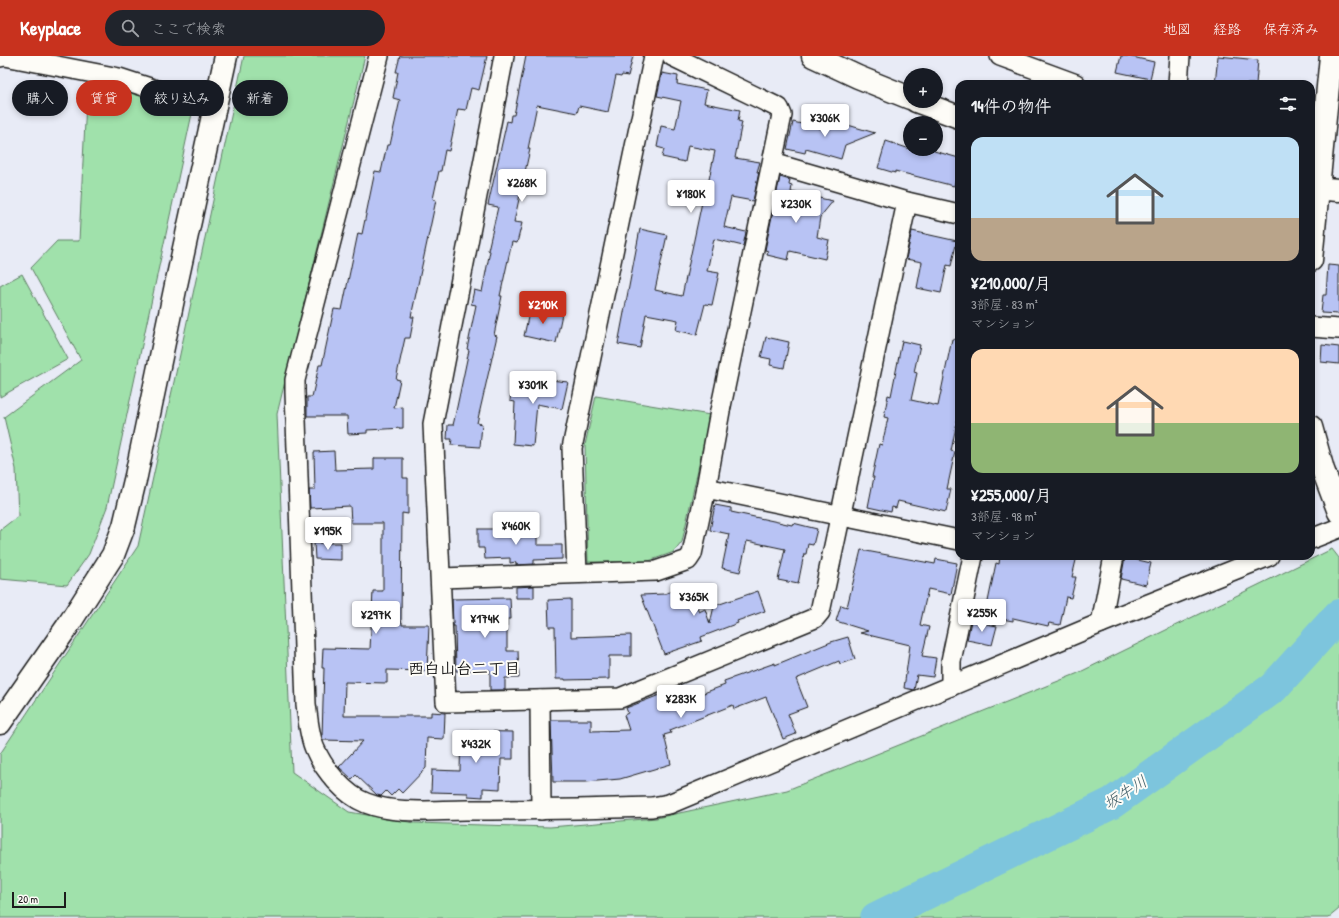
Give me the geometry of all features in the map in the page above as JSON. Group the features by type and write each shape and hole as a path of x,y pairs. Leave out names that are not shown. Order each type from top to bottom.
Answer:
{"street":[{"path":"0,57 5,56 119,78 140,85"},
{"path":"221,80 226,56"},
{"path":"379,56 295,380 306,704 309,727 314,749 327,771 343,788 366,803 395,810 541,810 652,807 669,804 1101,623 1259,560"},
{"path":"504,56 433,424 446,702 620,698 814,618 820,612 907,202"},
{"path":"577,573 572,448 654,56"},
{"path":"441,578 656,571 688,560 692,554 706,488 721,403 782,115 779,108 672,56"},
{"path":"813,56 858,77 903,95"},
{"path":"1178,80 1180,56"},
{"path":"1315,180 1331,56"},
{"path":"1004,57 1065,80"},
{"path":"935,108 955,116"},
{"path":"0,723 80,608 113,555 124,526 213,116"},
{"path":"772,163 907,202 955,213"},
{"path":"1315,188 1339,190"},
{"path":"1315,327 1339,329"},
{"path":"1315,441 1323,470 1339,512"},
{"path":"706,488 955,539"},
{"path":"1315,537 1339,528"},
{"path":"951,686 951,661 972,560"},
{"path":"1101,623 1113,560"},
{"path":"540,700 541,810"}],"green space":[{"path":"244,56 365,56 277,414 292,772 349,812 415,823 550,827 656,818 787,790 1076,674 1309,560 1315,560 1315,557 1332,549 1339,558 1339,909 1328,918 0,918 0,754 138,546 232,112 232,116 288,116 288,80 239,80"},
{"path":"132,93 140,96 140,116 191,116 107,507 89,554 67,585 0,579 0,530 18,516 16,469 4,417 81,360 31,268 57,241 79,241 85,116 132,116"},
{"path":"22,274 68,359 0,397 0,286"},
{"path":"596,396 710,415 682,542 674,552 646,562 588,562 585,445"}],"building":[{"path":"400,56 487,56 479,90 471,88 466,110 458,109 449,151 445,150 441,171 439,171 433,199 436,200 411,317 414,317 410,338 405,338 396,379 400,380 394,408 403,407 403,428 367,430 367,433 348,434 347,416 307,416 307,397 312,397 319,365 322,365 334,309 342,310 358,233 362,234 375,171 381,172 387,145 390,145 400,100 393,98 398,72 396,72"},
{"path":"526,56 633,56 628,76 616,76 608,112 579,106 577,113 537,105 528,149 530,149 514,222 522,223 517,243 512,242 500,296 502,296 494,335 497,336 477,423 482,424 480,447 451,445 452,439 447,439 448,425 453,425 469,350 467,349 476,305 471,304 474,290 482,292 490,251 488,250 498,207 488,205 507,121 510,122 511,115 514,115"},
{"path":"1121,56 1128,56 1154,62 1150,79 1117,72"},
{"path":"1218,56 1258,60 1256,80 1215,80"},
{"path":"662,73 678,76 677,84 707,90 704,103 740,110 738,121 742,122 735,158 760,162 753,201 731,197 724,227 746,232 743,246 714,239 707,271 719,273 712,305 705,304 697,335 676,330 678,320 646,314 640,348 618,344 640,229 667,235 655,290 682,296 705,188 707,189 715,151 688,146 685,162 662,157 664,149 657,147 661,126 675,129 681,101 657,96"},
{"path":"831,120 875,133 845,145 841,159 806,149 805,153 787,149 793,122 828,130"},
{"path":"886,141 903,147 903,156 943,156 943,154 955,157 954,186 895,171 895,173 878,168"},
{"path":"780,177 790,180 789,185 792,186 791,192 833,201 820,217 817,237 829,240 825,259 790,251 788,260 767,255 768,251 765,250"},
{"path":"912,231 955,241 955,249 951,266 947,265 941,293 917,288 922,262 906,259"},
{"path":"1328,265 1339,266 1339,314 1321,313 1323,295 1326,295"},
{"path":"530,308 562,314 556,343 524,336"},
{"path":"766,337 789,342 784,368 770,365 771,359 761,357"},
{"path":"952,339 955,339 955,432 951,451 955,452 947,489 951,489 946,512 898,501 896,508 892,507 891,512 868,507 874,477 872,477 879,444 882,445 888,418 884,417 888,395 891,396 902,341 920,345 914,372 917,373 911,400 938,406"},
{"path":"1322,345 1339,347 1339,364 1321,362"},
{"path":"523,377 568,382 562,409 537,404 533,446 513,444 515,402 510,401 512,381 523,382"},
{"path":"334,451 335,470 374,469 374,458 403,458 403,478 408,478 408,514 402,513 401,622 402,625 429,625 427,671 387,670 387,683 345,682 344,716 431,716 431,712 445,713 444,739 427,738 426,768 402,793 398,789 391,796 386,791 381,796 377,795 356,775 352,779 339,767 363,741 323,740 322,737 324,668 322,668 323,648 370,649 373,591 383,591 383,523 351,523 350,506 310,508 309,490 315,490 314,452"},
{"path":"715,505 731,508 731,512 792,525 793,523 817,529 813,545 808,544 806,554 804,554 798,584 778,580 785,549 747,541 740,572 722,568 729,534 710,530"},
{"path":"478,529 533,529 533,533 537,533 537,545 562,545 562,559 534,560 534,564 516,565 516,562 510,563 510,558 485,559 484,548 478,548"},
{"path":"314,543 341,543 341,560 315,559"},
{"path":"861,550 935,564 936,559 957,563 951,594 928,589 920,625 929,627 922,656 936,658 933,677 917,675 914,690 904,688 910,645 860,633 868,631 836,621 841,605 847,607"},
{"path":"1000,560 1076,560 1072,577 1076,577 1071,598 1066,597 1060,625 1049,623 1048,626 1013,618 1013,621 985,616 996,563 999,564"},
{"path":"1124,560 1138,560 1151,563 1146,585 1121,579"},
{"path":"689,585 699,612 705,609 710,624 714,606 758,591 765,611 737,621 738,623 701,637 702,641 664,654 641,595 664,594"},
{"path":"534,586 534,598 516,598 516,587"},
{"path":"510,598 511,619 507,619 507,651 518,651 519,678 505,678 505,690 490,690 490,670 456,671 455,626 453,626 452,599"},
{"path":"571,599 571,637 631,635 631,656 609,656 609,679 556,679 555,627 549,627 548,600"},
{"path":"971,621 997,626 992,645 967,640"},
{"path":"848,637 855,659 840,664 839,661 796,679 807,707 788,714 796,734 783,739 766,697 734,709 733,705 670,730 671,733 664,735 671,764 620,779 586,782 553,782 551,720 591,720 591,731 629,730 624,715 628,713 626,708 680,687 685,700 725,685 724,681 775,663 775,665 831,642"},
{"path":"461,731 513,732 513,759 501,759 500,789 483,788 483,797 468,796 468,793 431,792 432,770 460,771"}],"waterway":[{"name":"坂牛川","path":"876,918 1112,803 1273,688 1339,615"}],"district":[{"name":"西白山台二丁目","path":"464,668"}]}
